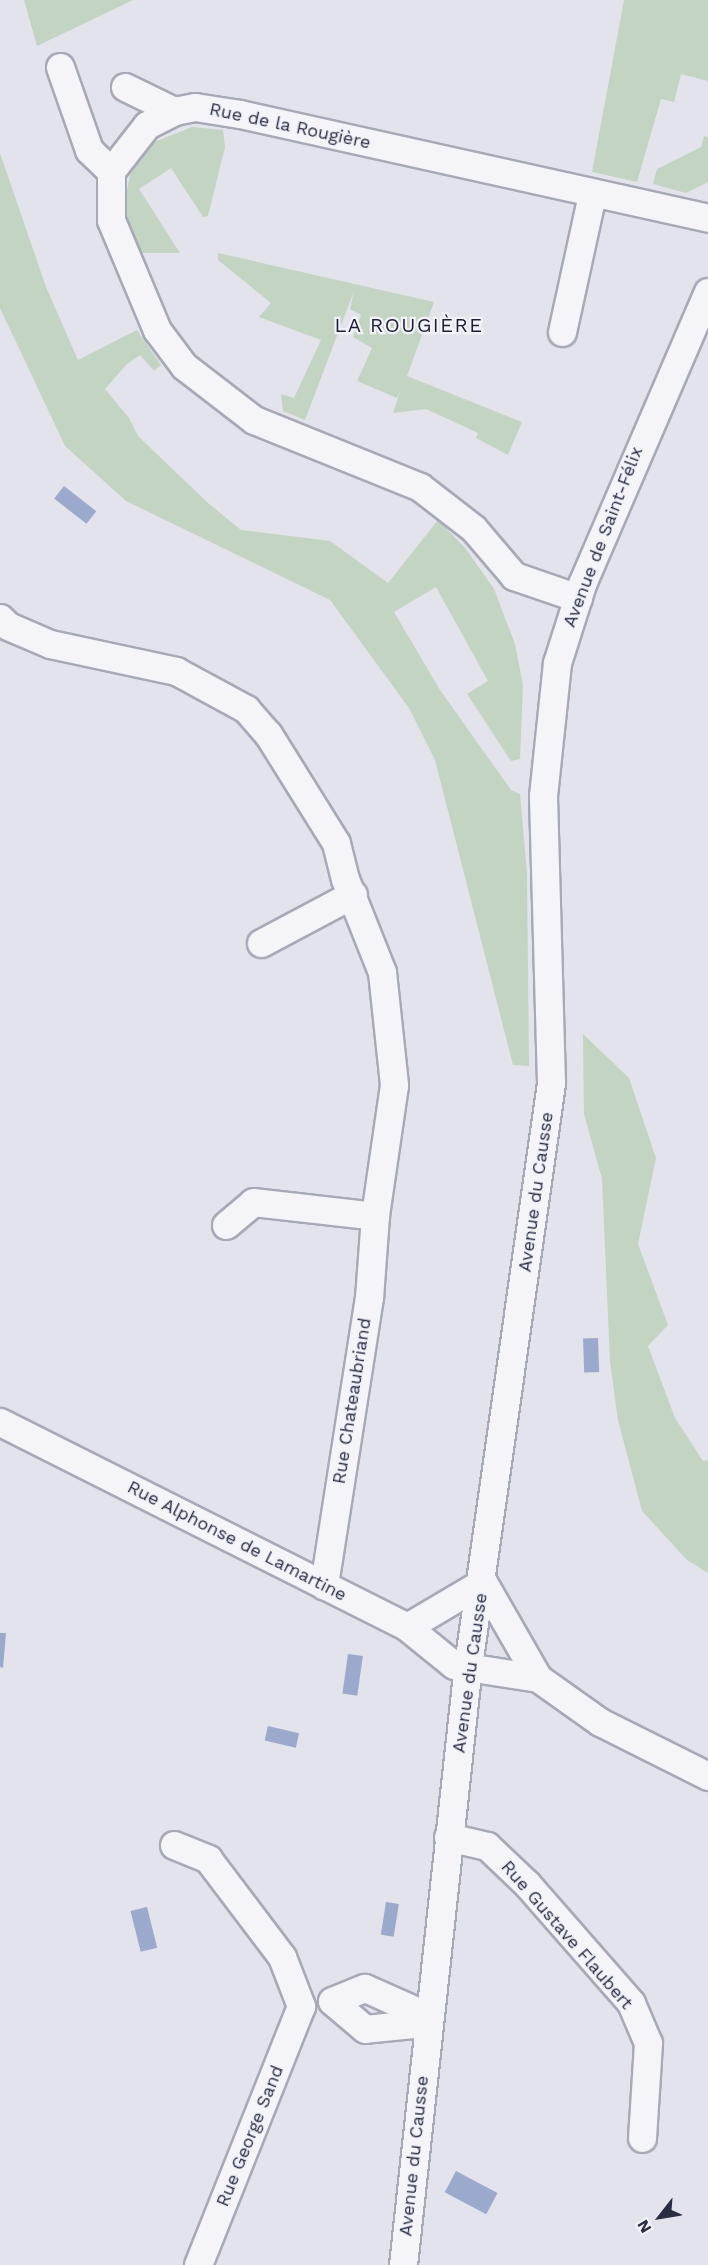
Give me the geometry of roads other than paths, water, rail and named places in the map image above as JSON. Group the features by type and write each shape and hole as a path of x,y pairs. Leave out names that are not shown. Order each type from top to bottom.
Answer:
{"street":[{"path":"60,67 89,150 111,171 111,220 156,330 192,374 254,420 420,487 473,528 514,576 578,598"},
{"path":"125,87 174,111"},
{"name":"Rue de la Rougière","path":"111,171 147,125 174,111 195,107 240,114 708,218"},
{"path":"562,332 592,194"},
{"name":"Avenue de Saint-Félix","path":"551,1083 543,796 557,663 578,598 636,453 708,292"},
{"name":"Rue Chateaubriand","path":"0,618 8,626 50,645 176,671 246,709 268,734 336,843 382,972 394,1085 375,1216 369,1297 324,1586"},
{"path":"261,943 353,894"},
{"name":"Avenue du Causse","path":"403,2265 428,2016 468,1665 483,1582 551,1083"},
{"path":"226,1225 253,1202 375,1216"},
{"name":"Rue Alphonse de Lamartine","path":"0,1422 407,1627 454,1665 468,1665 538,1678"},
{"path":"407,1627 483,1582 538,1678 600,1722 708,1776"},
{"name":"Rue Gustave Flaubert","path":"448,1837 487,1846 527,1884 631,2003 648,2043 642,2138"},
{"path":"174,1845 208,1859 282,1957 301,2006 332,2001 365,1988 428,2016"},
{"path":"332,2001 365,2029 413,2024 428,2016"},
{"name":"Rue George Sand","path":"198,2265 301,2006"}],"water":[{"path":"64,486 96,511 86,524 54,499"},
{"path":"598,1338 599,1372 584,1373 583,1339"},
{"path":"0,1633 6,1633 3,1668 0,1667"},
{"path":"348,1654 363,1656 357,1696 342,1694"},
{"path":"268,1726 299,1733 296,1748 265,1741"},
{"path":"386,1902 399,1904 394,1937 381,1935"},
{"path":"147,1907 157,1948 141,1952 131,1911"},
{"path":"456,2171 497,2193 486,2214 445,2192"}],"district":[{"name":"LA ROUGIÈRE","path":"409,325"}]}
